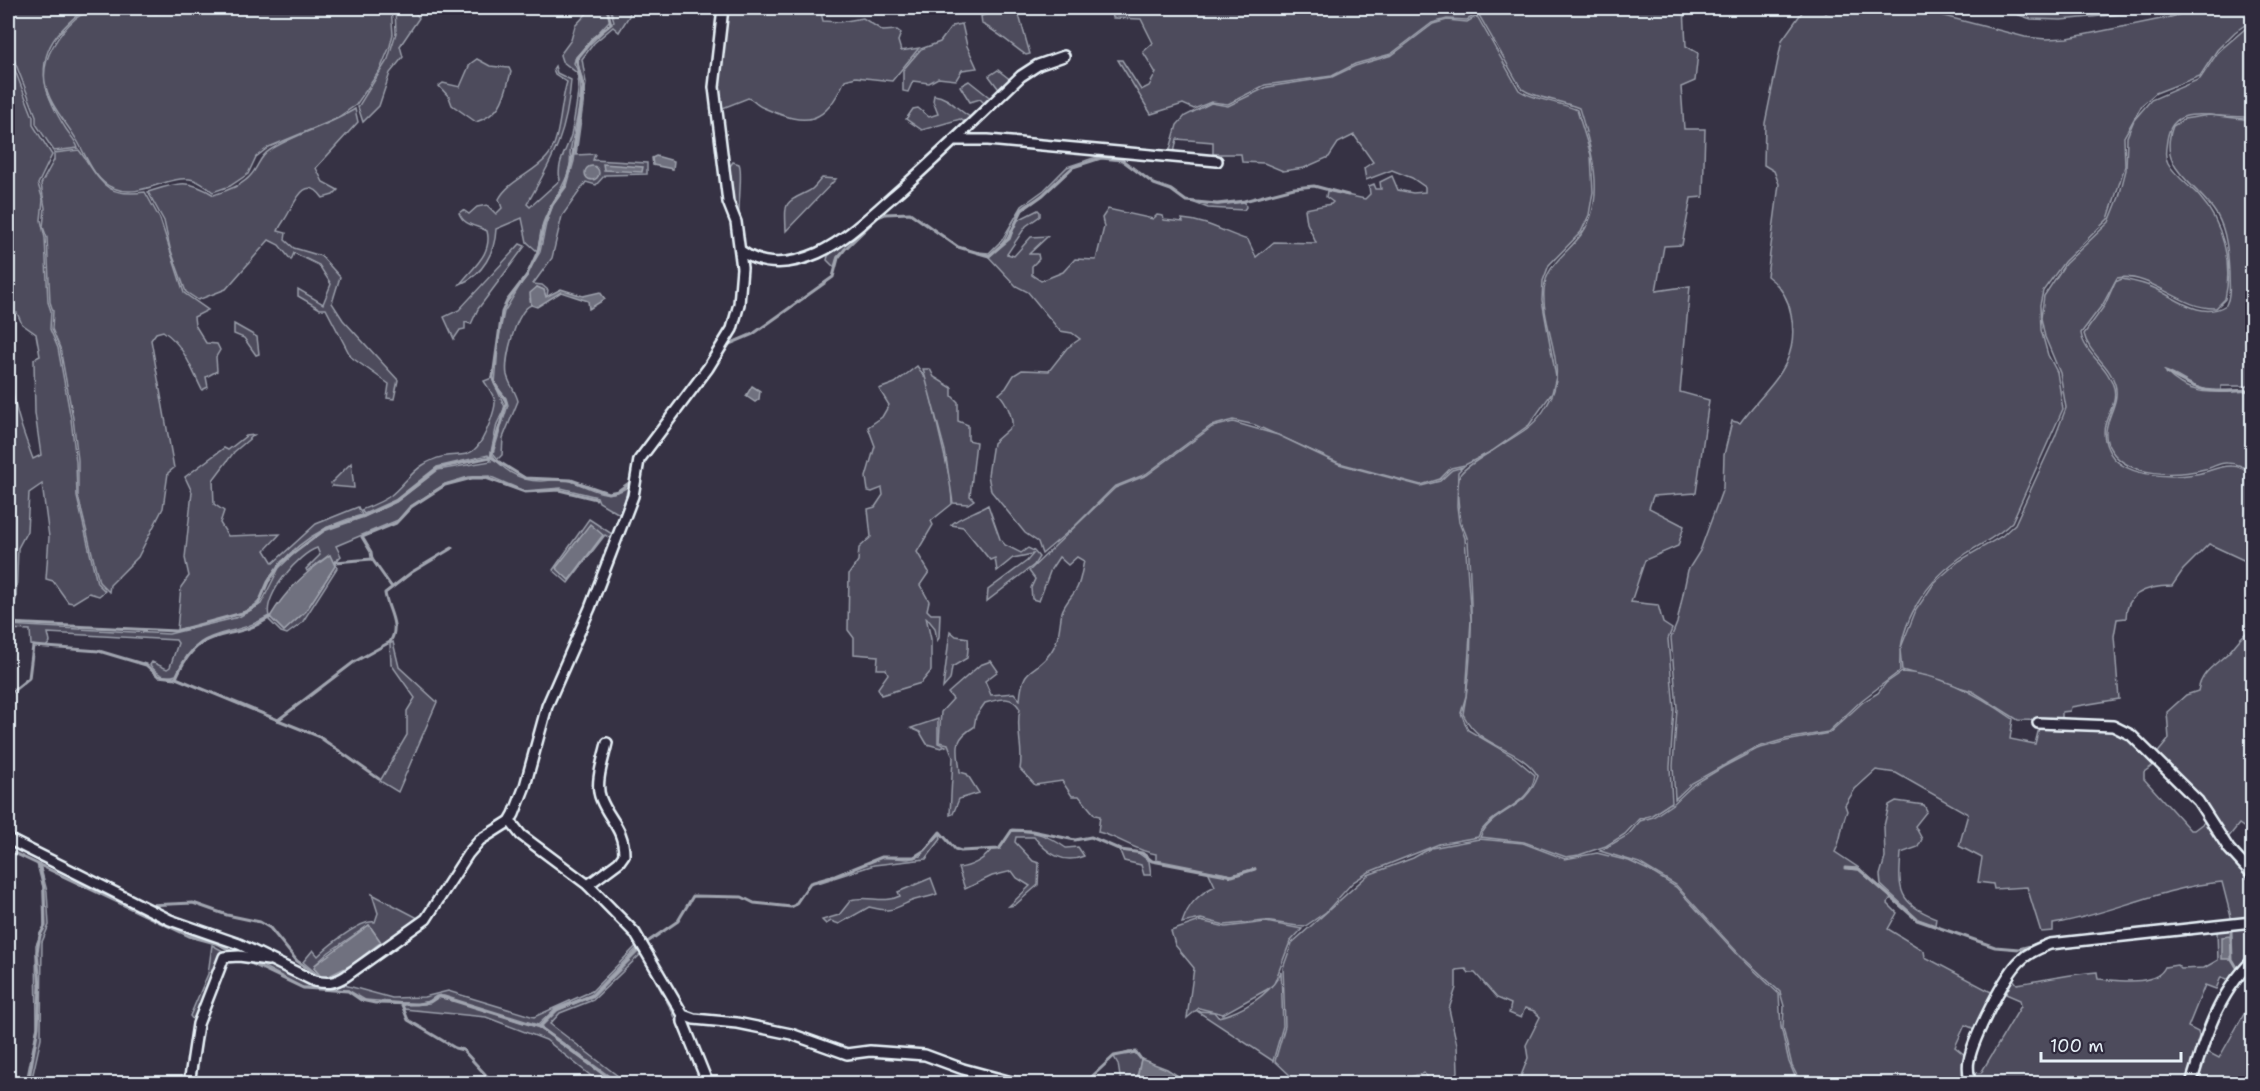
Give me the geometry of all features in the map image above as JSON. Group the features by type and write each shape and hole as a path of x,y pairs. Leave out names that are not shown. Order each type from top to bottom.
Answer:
{"street":[{"path":"8,839 170,920 239,944 314,981 325,983 341,979 426,919 468,854 480,840 510,821 525,786 548,706 590,608 633,496 639,460 708,368 732,329 739,304 741,251 728,202 714,87 723,8"},
{"path":"741,251 757,261 789,262 818,253 845,237 957,140 1021,76 1038,65 1064,56"},
{"path":"957,140 988,140 1217,161"},
{"path":"2038,723 2113,726 2131,735 2198,801 2229,849 2253,874"},
{"path":"588,885 619,862 624,855 620,830 601,799 598,789 607,742"},
{"path":"510,821 521,835 588,885 635,933 683,1014 683,1022 708,1083"},
{"path":"1970,1083 1968,1062 1978,1035 2020,961 2035,951 2050,944 2253,922"},
{"path":"189,1083 198,1024 224,957 239,956 273,961"},
{"path":"2191,1083 2204,1038 2217,1009 2242,970 2253,961"},
{"path":"683,1014 693,1019 779,1031 847,1054 870,1051 925,1055 963,1069 1019,1083"}],"shaded area":[{"path":"8,8 95,8 79,14 58,34 50,46 44,70 45,82 53,105 78,148 54,151 36,124 36,116 8,44"},
{"path":"179,8 391,8 393,34 380,70 356,105 334,120 269,147 256,157 248,174 230,186 213,192 194,180 184,179 134,191 113,188 96,175 50,98 45,82 49,55 58,38 70,24 76,18 88,13 115,11 158,13"},
{"path":"395,8 412,8 419,18 400,46 403,57 390,73 379,106 363,122 358,107 388,59 396,33"},
{"path":"592,8 606,8 610,20 576,57 574,63 578,73 580,95 570,162 565,180 543,223 537,251 527,242 522,218 496,229 493,246 486,262 475,275 460,284 484,254 488,239 487,231 467,223 459,213 463,210 469,214 477,207 487,205 496,214 502,208 499,199 503,192 542,163 552,150 558,132 567,82 555,74 553,69 555,66 557,73 571,80 566,116 551,159 527,204 530,207 560,180 559,168 574,121 578,74 562,61 560,55 571,40 575,26"},
{"path":"610,8 631,8 619,32 613,27 594,43 582,59 586,83 576,155 595,154 593,160 647,163 647,174 605,175 596,185 586,182 562,216 552,258 533,284 542,285 548,290 547,296 545,297 544,290 537,287 530,299 531,305 520,316 512,336 507,358 507,375 518,401 503,438 502,455 498,459 493,453 508,405 506,398 495,384 499,336 504,312 540,252 553,205 567,186 574,161 584,87 577,60 614,21"},
{"path":"725,8 820,8 823,21 840,22 863,18 883,31 897,30 901,33 898,41 901,51 919,48 892,81 856,77 845,80 830,106 822,114 813,118 792,118 779,114 748,98 723,108 719,106 717,90"},
{"path":"992,8 1017,8 1030,54 1026,55 982,24 981,16 991,13"},
{"path":"1111,8 1474,8 1477,14 1467,20 1447,19 1432,23 1391,54 1355,64 1332,76 1265,85 1228,104 1211,102 1194,109 1183,104 1151,114 1118,60 1122,60 1141,90 1149,86 1156,73 1143,52 1153,43 1141,19 1113,18"},
{"path":"1493,8 1684,8 1686,46 1698,53 1695,81 1681,87 1684,129 1705,129 1703,197 1691,198 1682,245 1664,246 1656,291 1690,286 1680,392 1709,400 1696,493 1653,496 1649,508 1684,526 1678,546 1645,560 1631,602 1658,605 1663,623 1672,629 1668,639 1674,709 1670,767 1672,802 1652,815 1639,819 1625,834 1606,846 1566,857 1524,842 1480,837 1493,821 1526,796 1533,788 1538,776 1521,759 1480,735 1463,714 1469,671 1471,607 1468,542 1458,504 1460,475 1470,465 1530,426 1544,411 1554,391 1556,363 1544,305 1544,290 1549,272 1583,232 1590,218 1595,187 1588,138 1579,108 1532,94 1521,88 1479,15"},
{"path":"1805,8 1816,8 1826,13 1835,8 1899,10 1913,8 2025,37 2046,39 2068,38 2171,17 2202,8 2252,8 2252,20 2235,32 2217,50 2200,76 2156,93 2142,105 2124,137 2125,166 2108,219 2064,262 2043,291 2040,305 2041,330 2048,355 2057,372 2063,409 2012,522 1953,564 1927,589 1909,619 1900,653 1900,671 1862,700 1828,732 1786,739 1755,748 1692,783 1675,799 1673,766 1677,708 1671,638 1677,623 1688,570 1700,551 1723,488 1724,455 1732,421 1740,423 1771,386 1787,361 1791,348 1793,332 1788,303 1780,288 1767,276 1779,184 1774,171 1764,165 1765,123 1782,40"},
{"path":"2004,8 2182,8 2061,20 2031,19 2004,10"},
{"path":"1477,16 1519,90 1530,96 1577,110 1591,155 1593,192 1589,215 1581,232 1549,265 1543,281 1542,300 1556,377 1552,393 1529,425 1492,451 1465,465 1451,468 1440,479 1421,485 1339,463 1255,425 1233,420 1211,426 1146,474 1114,487 1075,526 1042,554 1038,542 1025,533 991,491 988,475 993,443 1012,426 1008,409 999,394 1014,375 1022,370 1049,371 1067,348 1080,339 1072,333 1060,331 1028,292 1016,286 989,257 1010,239 1016,221 1038,210 1040,212 1040,216 1026,226 1007,254 1014,256 1031,237 1048,236 1029,254 1038,254 1039,259 1032,266 1032,275 1041,281 1063,272 1075,259 1096,260 1104,227 1102,218 1108,209 1153,219 1157,215 1163,216 1164,220 1183,222 1182,219 1191,220 1208,225 1248,240 1256,257 1274,242 1316,243 1307,223 1305,209 1331,204 1333,202 1326,197 1327,191 1365,199 1370,194 1369,186 1374,184 1376,189 1381,189 1380,182 1392,176 1398,190 1413,193 1425,192 1425,187 1412,178 1392,170 1366,180 1364,168 1373,162 1354,135 1338,143 1329,157 1304,168 1283,171 1264,163 1242,162 1241,154 1213,154 1213,142 1177,139 1174,153 1169,153 1177,125 1185,116 1211,103 1228,106 1267,87 1332,77 1355,66 1392,55 1433,24 1447,20 1467,22"},
{"path":"2252,23 2252,118 2186,116 2174,123 2169,130 2166,149 2168,163 2207,206 2220,231 2227,258 2225,299 2216,308 2203,307 2178,298 2142,280 2117,278 2103,304 2081,333 2087,347 2107,373 2114,388 2115,396 2104,430 2108,449 2114,459 2123,466 2147,474 2186,475 2232,466 2243,469 2252,476 2252,564 2209,544 2183,570 2172,586 2148,589 2135,596 2127,609 2126,618 2117,619 2114,636 2119,699 2071,707 2070,711 2062,712 2062,721 2018,720 1972,691 1902,670 1900,650 1916,610 1935,582 1959,561 2002,536 2015,524 2055,437 2066,408 2060,373 2045,337 2041,318 2044,296 2065,264 2109,222 2126,170 2127,137 2134,120 2151,100 2200,79 2218,52"},
{"path":"962,24 967,46 977,68 962,70 956,80 938,78 929,83 913,81 908,92 903,91 903,70 921,49 940,42 952,26"},
{"path":"8,52 33,117 33,125 52,155 38,184 43,200 41,220 45,238 48,302 51,311 50,329 58,348 71,419 77,497 97,583 105,591 99,596 89,593 73,603 68,602 53,581 46,579 49,537 42,484 29,493 27,531 18,548 16,599 8,616 8,336 13,349 14,400 33,459 41,455 35,413 34,359 40,356 36,334 22,324 17,313 8,316"},
{"path":"477,59 490,66 509,68 511,72 504,96 497,109 476,122 452,105 449,97 439,86 443,83 460,87 470,64"},
{"path":"998,70 1012,81 1001,92 989,76"},
{"path":"969,81 993,100 987,106 980,99 970,102 960,86"},
{"path":"934,95 950,102 974,119 968,124 960,119 922,130 906,119 913,109 918,108 929,117 938,114 933,101"},
{"path":"355,109 358,122 316,168 323,182 338,190 333,195 323,198 311,188 302,192 278,231 286,233 285,240 294,248 321,256 340,277 332,303 343,320 398,380 394,399 387,398 389,384 351,357 326,309 320,309 298,296 298,289 323,304 331,284 319,265 294,253 291,260 279,245 269,240 226,289 198,300 186,292 170,248 164,221 148,192 167,186 189,184 214,195 239,185 254,172 270,150"},
{"path":"2209,115 2252,120 2252,386 2221,386 2221,391 2205,390 2165,371 2175,380 2195,390 2206,392 2252,391 2252,473 2244,467 2224,463 2181,473 2154,473 2129,466 2111,450 2106,433 2115,401 2115,384 2109,371 2086,341 2084,334 2105,305 2115,282 2122,279 2150,286 2198,309 2217,309 2226,305 2229,294 2229,273 2223,229 2217,215 2181,175 2170,154 2169,141 2173,126 2184,119"},
{"path":"79,150 98,178 111,189 131,193 145,192 160,219 184,293 208,310 194,317 195,325 206,343 217,344 220,350 216,357 217,371 206,377 208,387 202,390 186,358 170,337 163,331 156,333 151,340 174,468 168,473 163,508 138,557 110,585 109,592 99,582 78,496 78,460 73,418 60,348 52,329 53,311 50,302 47,238 43,227 45,208 41,184 54,160 54,153"},
{"path":"1112,152 1122,153 1121,159 1098,157 1091,159"},
{"path":"1086,161 1060,177 1016,216 1022,206 1044,190 1067,167"},
{"path":"733,162 739,164 741,173 739,217 737,219 731,200 727,170"},
{"path":"822,178 836,179 786,231 787,205 790,201 813,189"},
{"path":"1192,202 1218,205 1245,202 1246,207 1244,210 1208,208"},
{"path":"1015,217 1005,239 996,250 989,255 978,252 989,253 1002,240"},
{"path":"863,227 864,229 837,257 834,267 827,260 828,256"},
{"path":"520,244 525,246 478,309 471,324 465,322 465,329 460,330 454,339 444,317 459,310"},
{"path":"234,324 257,337 259,354 256,355 244,338 234,334"},
{"path":"917,366 927,380 951,484 952,504 931,521 933,525 917,552 929,572 920,585 929,601 927,610 931,614 940,614 939,638 937,641 935,628 926,617 931,639 931,671 921,683 881,695 878,688 888,674 886,669 877,669 878,656 854,654 854,638 848,630 849,574 858,561 859,548 871,537 868,509 875,507 883,495 882,488 872,492 868,491 866,477 875,446 868,427 882,417 889,405 879,389 895,383"},
{"path":"923,369 930,369 934,377 952,388 952,396 958,402 958,421 968,425 968,440 976,442 970,496 974,500 968,504 953,503 945,451"},
{"path":"492,378 505,407 497,424 491,452 500,464 511,473 525,479 567,480 604,493 628,487 621,515 599,502 597,497 561,488 524,491 489,476 468,477 445,484 409,507 398,520 336,546 341,556 335,562 337,568 302,623 287,634 281,632 269,620 270,617 284,631 306,611 335,566 329,555 307,571 306,569 320,555 317,548 301,558 284,577 271,598 269,616 254,624 205,640 195,647 185,658 176,675 172,676 161,675 150,665 152,662 167,669 170,667 178,643 176,640 48,633 50,642 46,647 31,645 30,630 8,629 8,625 169,634 239,617 261,604 279,568 302,546 324,531 364,517 396,502 438,470 491,461 488,455 437,467 395,500 364,514 361,510 390,496 423,465 446,456 470,453 476,448 483,438 495,405 494,397 484,381"},
{"path":"1233,422 1278,435 1339,464 1421,486 1440,481 1452,470 1463,467 1458,472 1457,506 1459,522 1465,538 1471,620 1466,696 1461,713 1468,730 1514,757 1535,775 1526,795 1483,828 1478,837 1439,844 1369,872 1353,882 1326,912 1304,927 1265,921 1225,925 1201,919 1182,923 1194,901 1215,886 1208,871 1233,876 1256,868 1232,875 1156,860 1156,854 1098,832 1100,816 1095,815 1079,796 1072,796 1062,781 1035,785 1020,769 1018,724 1020,709 1013,701 1005,699 985,703 976,716 974,727 959,741 960,772 967,774 979,793 959,799 953,814 950,815 953,757 948,744 939,742 941,712 953,699 948,693 980,665 991,661 998,671 985,681 991,695 1014,693 1020,700 1021,688 1027,675 1045,659 1054,647 1062,612 1078,585 1084,561 1077,557 1068,565 1059,557 1051,569 1039,601 1032,599 1031,588 1035,579 1029,571 1115,488 1147,475 1212,427"},
{"path":"254,435 234,452 213,480 214,504 224,511 220,523 228,536 280,534 265,550 273,563 316,524 358,507 362,515 322,530 299,545 279,565 261,598 249,609 240,614 177,630 181,587 189,576 185,558 192,492 185,477 224,448 228,450 246,436"},
{"path":"351,463 354,488 332,486 331,483"},
{"path":"988,505 1000,539 1005,545 1021,553 1028,548 1039,557 1034,565 987,601 988,590 1033,554 1013,558 997,571 995,558 990,560 963,527 951,525"},
{"path":"589,519 612,534 610,538 605,535 568,583 553,570","holes":["590,525 603,536 569,580 557,568"]},
{"path":"2252,629 2252,833 2239,824 2227,839 2155,756 2169,739 2167,712 2186,695 2198,691 2206,673 2229,652 2242,636"},
{"path":"950,631 956,636 968,638 968,653 967,658 952,667 950,680 943,688"},
{"path":"393,642 399,667 437,702 398,792 380,781 407,735 407,711 415,698 391,664 390,644"},
{"path":"1902,672 1932,677 1988,702 2013,719 2010,739 2035,744 2039,728 2113,730 2128,737 2155,764 2144,772 2144,779 2190,830 2194,830 2206,821 2238,865 2252,879 2252,918 2232,921 2222,882 2179,889 2053,924 2053,931 2041,932 2027,887 1994,889 1993,884 1978,882 1982,858 1959,846 1968,814 1896,773 1876,770 1855,789 1845,805 1847,811 1835,852 1859,868 1844,868 1859,870 1891,898 1887,903 1897,913 1888,929 1924,951 1925,957 1995,994 1975,1029 1965,1025 1955,1047 1966,1056 1967,1083 1801,1083 1792,1066 1783,1028 1784,1006 1780,992 1739,954 1676,885 1639,863 1600,851 1628,835 1640,821 1653,817 1674,803 1693,785 1757,749 1829,733 1863,702 1878,693 1886,683"},
{"path":"938,719 938,743 946,746 941,748 927,744 920,732 911,728"},
{"path":"1896,801 1924,805 1927,811 1915,826 1922,839 1918,847 1901,853 1900,877 1903,894 1907,901 1936,918 1935,925 1918,919 1881,885 1880,875 1885,858 1884,826 1889,805"},
{"path":"1012,831 1041,835 1066,848 1078,847 1084,856 1062,858 1044,848 1034,837 1016,837 1015,842 1033,861 1039,863 1038,885 1015,905 1009,906 1030,886 1017,878 1012,871 992,876 965,889 958,868 976,862 991,850 1000,849"},
{"path":"940,834 941,839 926,859 874,865 818,883 882,857 908,859 920,856"},
{"path":"1479,839 1523,843 1565,859 1597,853 1629,861 1676,887 1738,955 1779,994 1781,1027 1789,1062 1798,1083 1521,1083 1521,1076 1528,1058 1526,1045 1540,1017 1534,1011 1525,1008 1521,1018 1509,1013 1511,1004 1497,998 1475,973 1469,973 1466,969 1456,970 1456,988 1449,1009 1457,1045 1458,1072 1451,1079 1432,1083 1424,1073 1403,1079 1404,1083 1292,1083 1295,1080 1275,1061 1285,1026 1283,968 1292,943 1368,875 1413,858 1431,848"},
{"path":"8,842 242,950 254,957 245,956 222,942 194,936 8,846"},
{"path":"1120,851 1137,852 1149,861 1151,875 1144,875 1141,865 1124,861"},
{"path":"37,864 40,865 47,891 49,925 42,942 41,1038 31,1083 26,1083 37,1027 36,945 44,927 43,887"},
{"path":"931,878 937,894 890,910 869,907 839,924 831,921 826,924 822,920 839,915 851,900 894,898 900,896 898,892"},
{"path":"372,894 418,918 411,926 334,979 313,978 317,974 303,962 313,950 318,956 353,929 369,922 375,922 378,913","holes":["369,925 381,942 339,973 323,978 314,968 329,952"]},
{"path":"1200,921 1226,927 1266,922 1302,929 1290,942 1274,984 1223,1014 1199,1008 1187,1018 1194,968 1175,945 1171,931"},
{"path":"2252,924 2252,958 2230,980 2221,977 2216,989 2205,985 2188,1027 2198,1032 2199,1036 2187,1083 1972,1083 1971,1072 1981,1073 2021,1006 2020,1000 2006,994 2013,979 2017,984 2097,972 2098,979 2135,981 2153,977 2165,967 2177,965 2181,969 2204,968 2218,960 2217,931"},
{"path":"639,943 640,945 591,995 555,1009 538,1025 444,996 436,996 429,1001 417,1004 365,1000 348,990 302,987 249,959 392,998 424,997 448,991 534,1017 592,991"},
{"path":"212,945 225,952 216,965 196,1024 190,1016 208,974"},
{"path":"642,948 677,1013 705,1083 702,1083 673,1013 641,954 593,1000 560,1013 550,1024 627,1083 619,1083 541,1027 558,1010 594,996"},
{"path":"1281,972 1283,1026 1273,1061 1197,1011 1214,1012 1218,1017 1237,1011 1263,995"},
{"path":"436,997 538,1027 616,1083 600,1083 546,1040 486,1017 404,1009 403,1005 425,1004"},
{"path":"2252,1000 2252,1083 2193,1084 2202,1049 2219,1058"},
{"path":"1129,1052 1135,1053 1141,1060 1136,1083 1121,1083 1118,1064 1114,1057"}],"water":[{"path":"656,156 674,161 673,169 653,165 652,158"},
{"path":"603,164 643,167 642,172 604,170"},
{"path":"589,166 595,166 599,173 595,180 589,180 585,176 585,170"},
{"path":"537,287 544,290 546,297 561,289 583,296 600,292 605,299 589,309 588,301 561,292 537,307 531,305 530,293"},
{"path":"752,386 760,391 759,399 755,402 746,396"},
{"path":"590,524 603,535 569,580 556,568"},
{"path":"330,555 335,566 306,611 284,631 270,617 296,583"},
{"path":"369,925 381,942 351,965 323,979 314,968 315,965"},
{"path":"2230,936 2232,959 2222,959 2222,937"},
{"path":"1141,1059 1167,1069 1189,1083 1136,1083"}],"waterway":[{"path":"8,623 176,631 246,612 258,605 268,582 282,562 327,528 364,516 396,501 438,468 491,457 506,402 493,377 502,312 507,301 527,275 538,251 544,224 552,205 565,186 572,161 583,87 576,59 592,39 611,24 607,8"},
{"path":"727,345 753,334 833,277 838,258 878,217 885,214 910,213 958,247 989,256 1008,239 1022,210 1043,195 1073,167 1101,158 1122,160 1154,184 1171,190 1186,201 1217,204 1244,201 1294,188 1314,186 1348,195"},
{"path":"2167,373 2191,386 2208,391 2252,390"},
{"path":"641,467 648,455"},
{"path":"491,457 525,478 571,480 608,493 618,491 629,483"},
{"path":"335,562 372,559 371,552 362,537 396,523 411,507 445,485 472,478 486,478 525,492 559,490 596,499"},
{"path":"8,695 29,678 33,646 99,651 146,665 158,676 176,678 278,720 354,662 390,642 394,623 385,593 412,572 452,548"},
{"path":"372,559 391,586"},
{"path":"176,678 186,660 196,648 206,641 256,625 270,617"},
{"path":"278,720 318,736 379,779"},
{"path":"646,943 678,921 693,896 742,897 754,903 791,907 795,905 810,883 835,876 882,857 914,857 925,850 940,832 955,849 961,851 999,849 1012,830 1032,831 1075,840 1091,837 1121,850 1142,853 1152,861 1232,876 1255,869"},
{"path":"8,833 99,880"},
{"path":"8,850 189,936 219,944 236,954"},
{"path":"28,1084 38,1027 40,986 37,952 40,935 45,926 44,888 39,864"},
{"path":"1845,868 1859,869 1917,920 1995,947 2019,949 2038,944"},
{"path":"148,905 193,903 227,915 260,922 270,928 297,961 316,974"},
{"path":"2231,931 2232,959 2238,969"},
{"path":"539,1027 556,1010 593,995 641,947"},
{"path":"244,960 303,988 348,991 361,1000 375,1003 417,1004 430,1002 439,996 539,1027 617,1084"},
{"path":"402,1005 408,1020 455,1048 463,1050 494,1084"},
{"path":"195,1076 204,1020"},
{"path":"1084,1084 1114,1056 1136,1052 1141,1059"}]}
